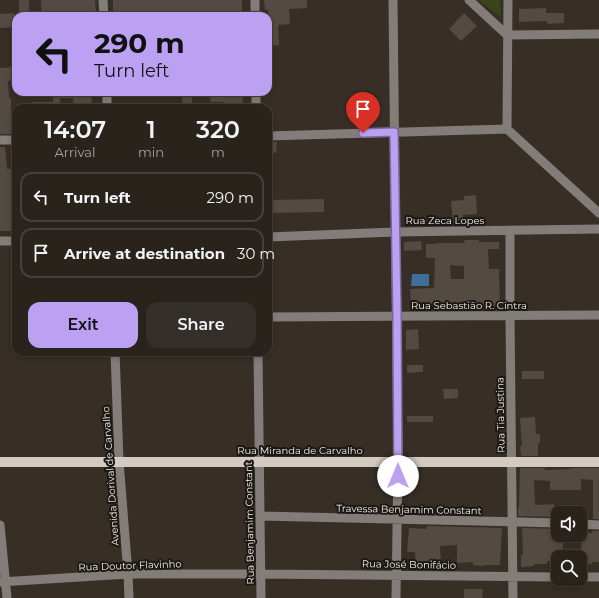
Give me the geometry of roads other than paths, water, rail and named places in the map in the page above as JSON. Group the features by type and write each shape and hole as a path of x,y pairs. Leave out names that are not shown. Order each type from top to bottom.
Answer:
{"main road":[{"name":"Rua Miranda de Carvalho","path":"0,462 599,462"}],"street":[{"path":"103,0 104,12"},
{"path":"255,0 255,12"},
{"path":"393,0 398,462 396,598"},
{"path":"469,0 508,35 599,34"},
{"path":"507,129 508,0"},
{"path":"272,136 507,129 599,213"},
{"path":"0,140 12,140"},
{"name":"Rua Zeca Lopes","path":"272,237 395,232 599,229"},
{"name":"Rua Tia Justina","path":"510,231 513,598"},
{"path":"0,241 12,241"},
{"name":"Rua Sebastião R. Cintra","path":"272,317 599,315"},
{"name":"Avenida Dorival de Carvalho","path":"115,356 119,461 129,598"},
{"name":"Rua Benjamim Constant","path":"258,356 261,598"},
{"name":"Travessa Benjamim Constant","path":"260,516 551,523"},
{"path":"587,524 599,525"},
{"path":"0,525 3,582 7,598"},
{"name":"Rua Doutor Flavinho","path":"3,582 128,574 260,574"},
{"name":"Rua José Bonifácio","path":"260,574 551,577"},
{"path":"587,577 599,577"}],"water":[{"path":"412,274 429,274 429,286 411,286"}]}
